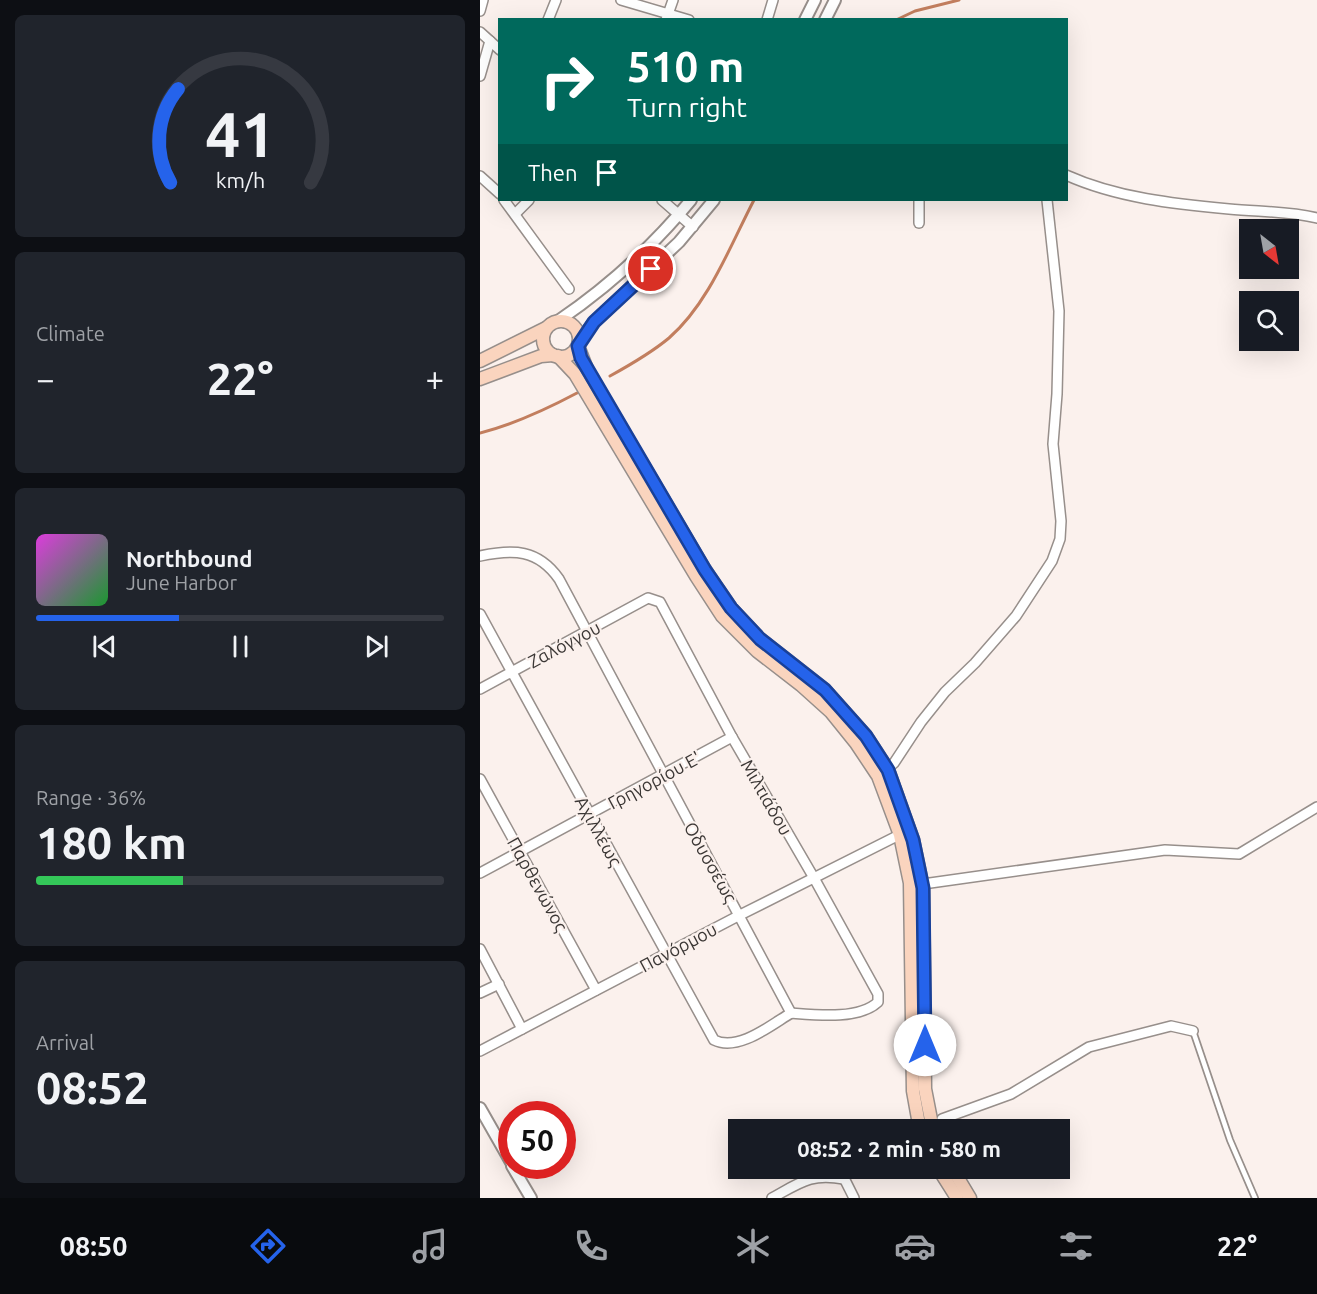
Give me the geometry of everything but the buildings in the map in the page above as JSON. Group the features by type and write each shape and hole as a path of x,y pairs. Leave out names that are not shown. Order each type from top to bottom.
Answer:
{"main road":[{"path":"480,361 558,321 565,321 576,329 578,344 588,372 705,570 731,608 760,639 825,690 866,736 883,773 922,884 925,913 925,1089 935,1119"},
{"path":"546,328 543,340 548,351 575,374 722,616 757,651 794,679 831,712 883,773"},
{"path":"480,379 541,356 570,354 578,344"},
{"path":"905,832 911,891 914,1091 918,1119"},
{"path":"945,1179 957,1198"},
{"path":"959,1179 970,1198"}],"street":[{"path":"480,10 483,0"},
{"path":"549,18 556,0"},
{"path":"621,0 668,17 673,0"},
{"path":"768,18 773,0"},
{"path":"806,18 815,0"},
{"path":"826,18 836,0"},
{"path":"480,32 498,48"},
{"path":"480,76 490,41"},
{"path":"480,176 498,192"},
{"path":"1068,176 1120,194 1204,206 1291,213 1317,218"},
{"path":"505,201 569,289"},
{"path":"515,214 528,201"},
{"path":"663,201 693,227"},
{"path":"558,321 627,267 690,201"},
{"path":"578,344 594,322 662,259 693,227 713,201"},
{"path":"919,201 919,223"},
{"path":"883,773 945,692 975,663 1016,616 1052,561 1060,539 1060,505 1053,444 1059,311 1047,201"},
{"name":"Οδυσσέως","path":"480,556 495,553 530,555 546,564 559,579 791,1013"},
{"name":"Ζαλόγγου","path":"480,689 648,598"},
{"name":"Μιλτιάδου","path":"648,598 660,602 732,737 878,994 878,1002 872,1008 856,1014 791,1013"},
{"name":"Αχιλλέως","path":"480,614 710,1035 721,1043 742,1040 791,1013"},
{"name":"Γρηγορίου Ε'","path":"480,873 664,776 732,737"},
{"name":"Παρθενώνος","path":"480,779 596,990"},
{"path":"922,884 1165,850 1239,854 1317,807"},
{"name":"Πανόρμου","path":"480,1051 905,832"},
{"path":"480,949 522,1029"},
{"path":"480,993 499,984"},
{"path":"949,1119 1011,1094 1089,1047 1171,1026 1192,1031"},
{"path":"480,1108 498,1140"},
{"path":"520,1179 531,1198"},
{"path":"772,1198 790,1194 811,1179"},
{"path":"844,1179 854,1198"}],"lane":[{"path":"1192,1031 1230,1140 1255,1198"}],"waterway":[{"path":"900,18 915,11 959,0"},
{"path":"610,376 655,349 683,324 718,273 754,201"},
{"path":"480,433 530,416 577,393"}],"route":[{"path":"651,269 588,328 578,346 581,358 718,591 741,621 760,639 825,690 866,736 888,770 913,840 923,888 925,1045"}]}
